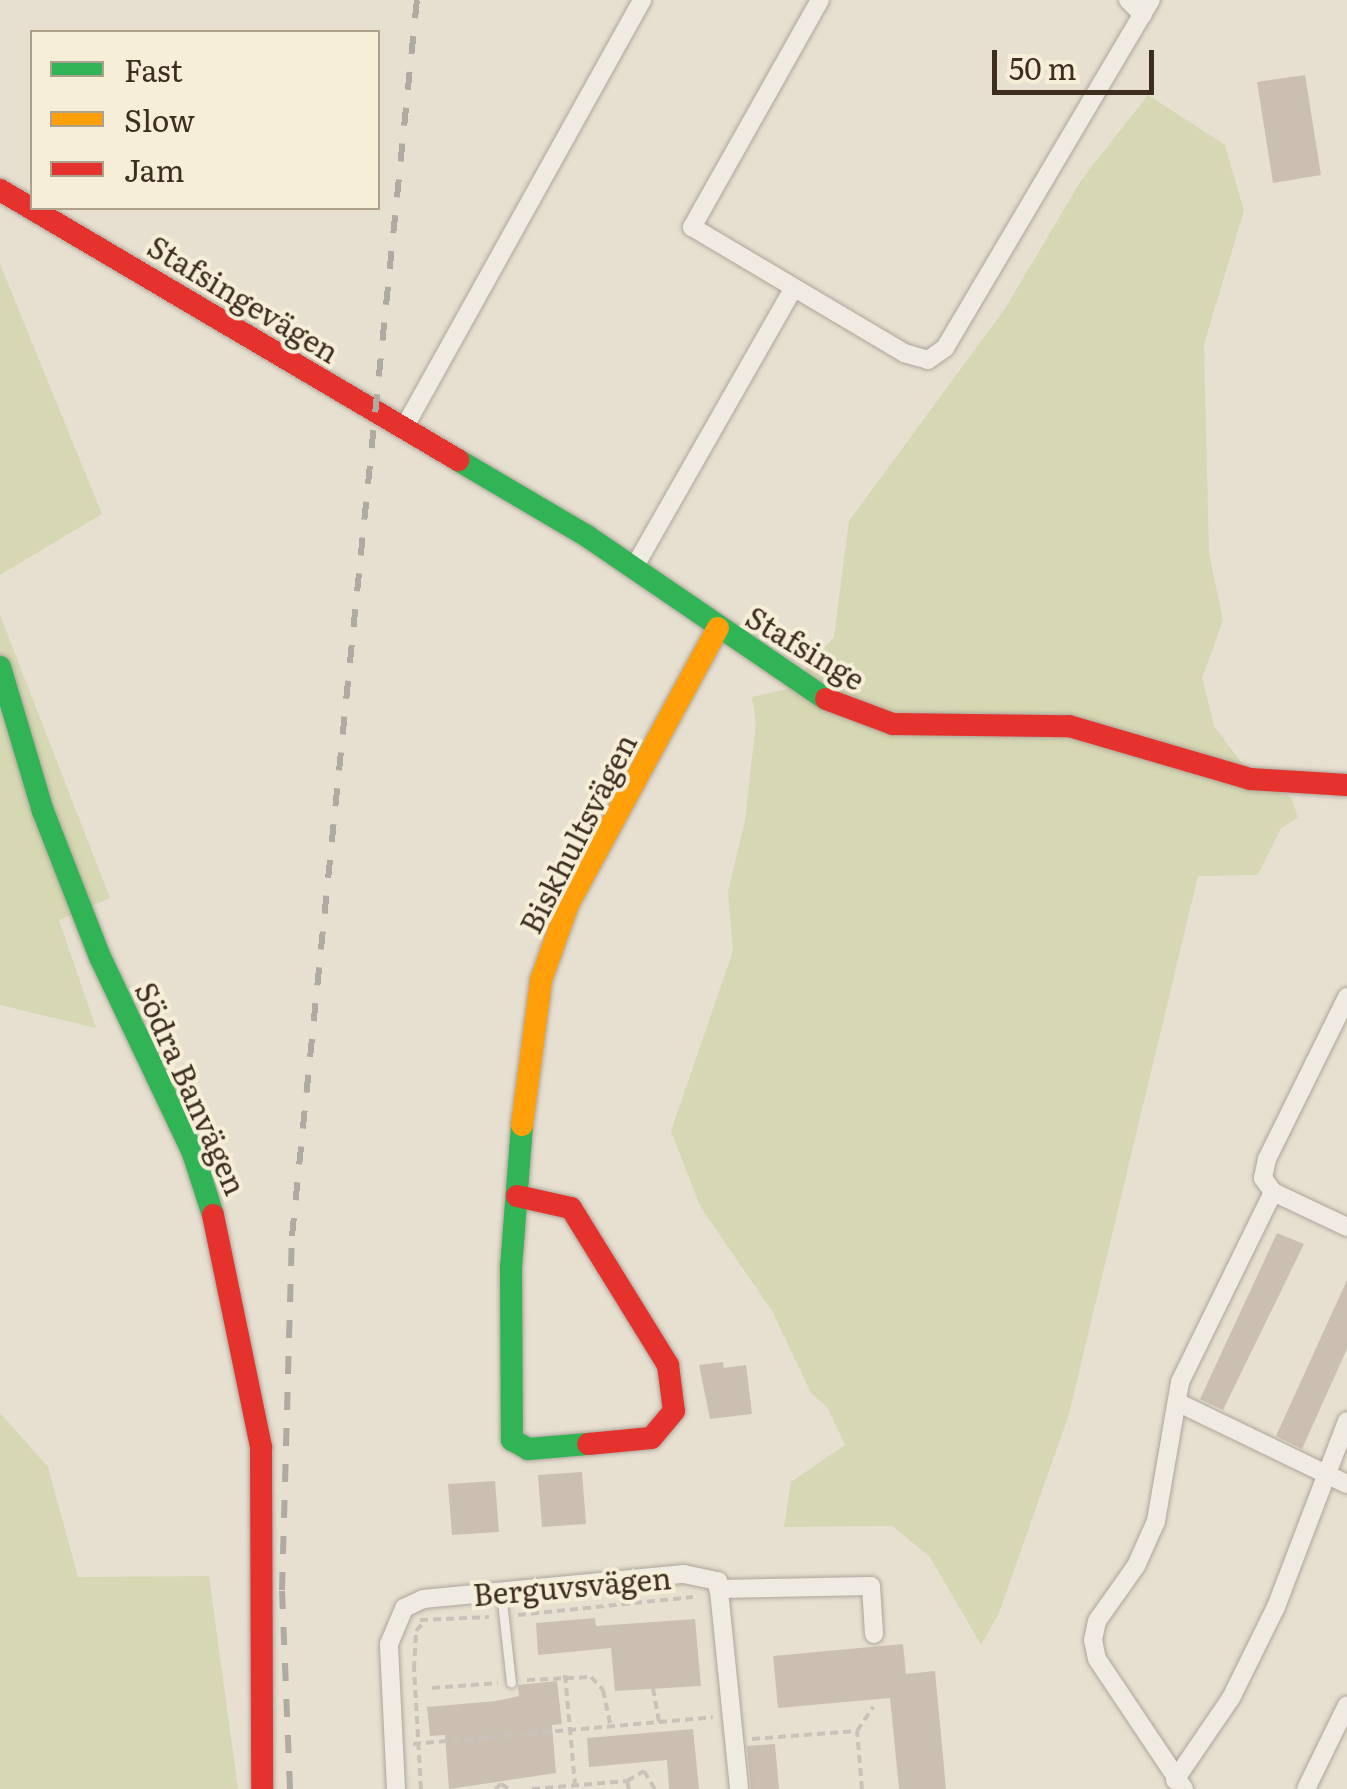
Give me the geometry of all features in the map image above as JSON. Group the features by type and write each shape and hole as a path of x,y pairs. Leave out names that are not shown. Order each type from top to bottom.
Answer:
{"street":[{"path":"404,428 642,0"},
{"path":"820,0 692,227 904,353 937,356 1147,7 1128,0"},
{"name":"Stafsingevägen","path":"0,190 30,208"},
{"name":"Stafsingevägen","path":"34,210 404,428"},
{"path":"635,566 792,289"},
{"name":"Stafsinge","path":"404,428 635,566 718,628 842,710 893,724 1070,726 1250,779 1347,785"},
{"name":"Biskhultsvägen","path":"517,1196 572,1208 653,1334 668,1366 674,1411 651,1438 528,1449 512,1440 517,1196 533,1021 552,944 718,628"},
{"name":"Södra Banvägen","path":"0,667 44,811 92,939 187,1138 228,1259 261,1446 262,1789"},
{"path":"1347,997 1266,1159 1263,1178 1273,1192 1347,1226"},
{"path":"1273,1192 1180,1382 1156,1520 1136,1566 1097,1621 1093,1640 1098,1659 1180,1784 1276,1607 1322,1471 1347,1420"},
{"path":"1177,1402 1347,1484"},
{"name":"Berguvsvägen","path":"404,1608 422,1599 684,1574 718,1581 719,1592 871,1586 874,1634"},
{"path":"719,1592 739,1789"},
{"path":"396,1789 389,1644 404,1608"},
{"path":"1306,1789 1347,1705"}],"lane":[{"path":"501,1592 511,1682"}],"path":[{"path":"404,1608 423,1623 719,1592"},
{"path":"422,1789 414,1669 416,1631 423,1623"},
{"path":"565,1676 575,1784"},
{"path":"432,1688 591,1677 604,1690 611,1728"},
{"path":"654,1688 659,1723"},
{"path":"862,1789 857,1730 873,1707"},
{"path":"394,1745 731,1715"},
{"path":"734,1741 857,1730"},
{"path":"532,1789 628,1781 644,1771 654,1789"},
{"path":"628,1781 629,1789"},
{"path":"495,1789 501,1784 509,1789"}],"green space":[{"path":"1148,95 1225,145 1244,211 1204,344 1209,553 1223,621 1202,678 1214,726 1244,766 1291,797 1298,818 1281,828 1258,875 1198,876 1069,1414 999,1613 981,1645 930,1557 892,1526 784,1527 791,1482 845,1445 827,1407 811,1393 772,1311 700,1206 671,1131 733,951 728,892 745,820 756,723 752,697 787,689 834,637 849,521 1004,310 1082,179"},
{"path":"0,264 102,514 0,575"},
{"path":"0,615 110,898 59,920 96,1028 0,1005"},
{"path":"0,1413 48,1467 78,1577 209,1576 238,1789 0,1789"}],"building":[{"path":"1305,75 1321,175 1273,183 1257,82"},
{"path":"1277,1233 1304,1244 1223,1410 1200,1399"},
{"path":"1347,1280 1347,1349 1302,1449 1276,1436"},
{"path":"723,1362 724,1368 746,1365 752,1414 710,1419 699,1365"},
{"path":"582,1472 586,1524 542,1527 538,1475"},
{"path":"495,1481 499,1532 452,1535 448,1484"},
{"path":"595,1618 596,1626 695,1619 701,1686 615,1691 611,1648 538,1655 536,1623"},
{"path":"903,1644 906,1674 935,1671 946,1789 899,1789 890,1698 778,1708 773,1656"},
{"path":"557,1681 562,1724 552,1725 556,1773 449,1789 445,1735 430,1736 427,1707 496,1701 519,1696 518,1685"},
{"path":"693,1729 699,1789 669,1789 667,1760 589,1767 587,1738"},
{"path":"775,1744 779,1789 751,1789 747,1746"}],"railway":[{"path":"290,1789 282,1590 292,1236 417,0"}],"traffic: fast":[{"path":"458,460 587,536 826,699"},
{"path":"0,667 43,811 100,957 193,1153 213,1215"},
{"path":"522,1125 511,1267 512,1440 528,1449 588,1444"}],"traffic: slow":[{"path":"522,1125 541,980 568,904 718,628"}],"traffic: jam":[{"path":"0,190 30,208"},
{"path":"34,210 458,460"},
{"path":"826,699 893,724 1069,726 1250,779 1347,785"},
{"path":"517,1196 571,1208 668,1365 674,1411 651,1438 588,1444"},
{"path":"213,1215 261,1447 262,1789"}]}
